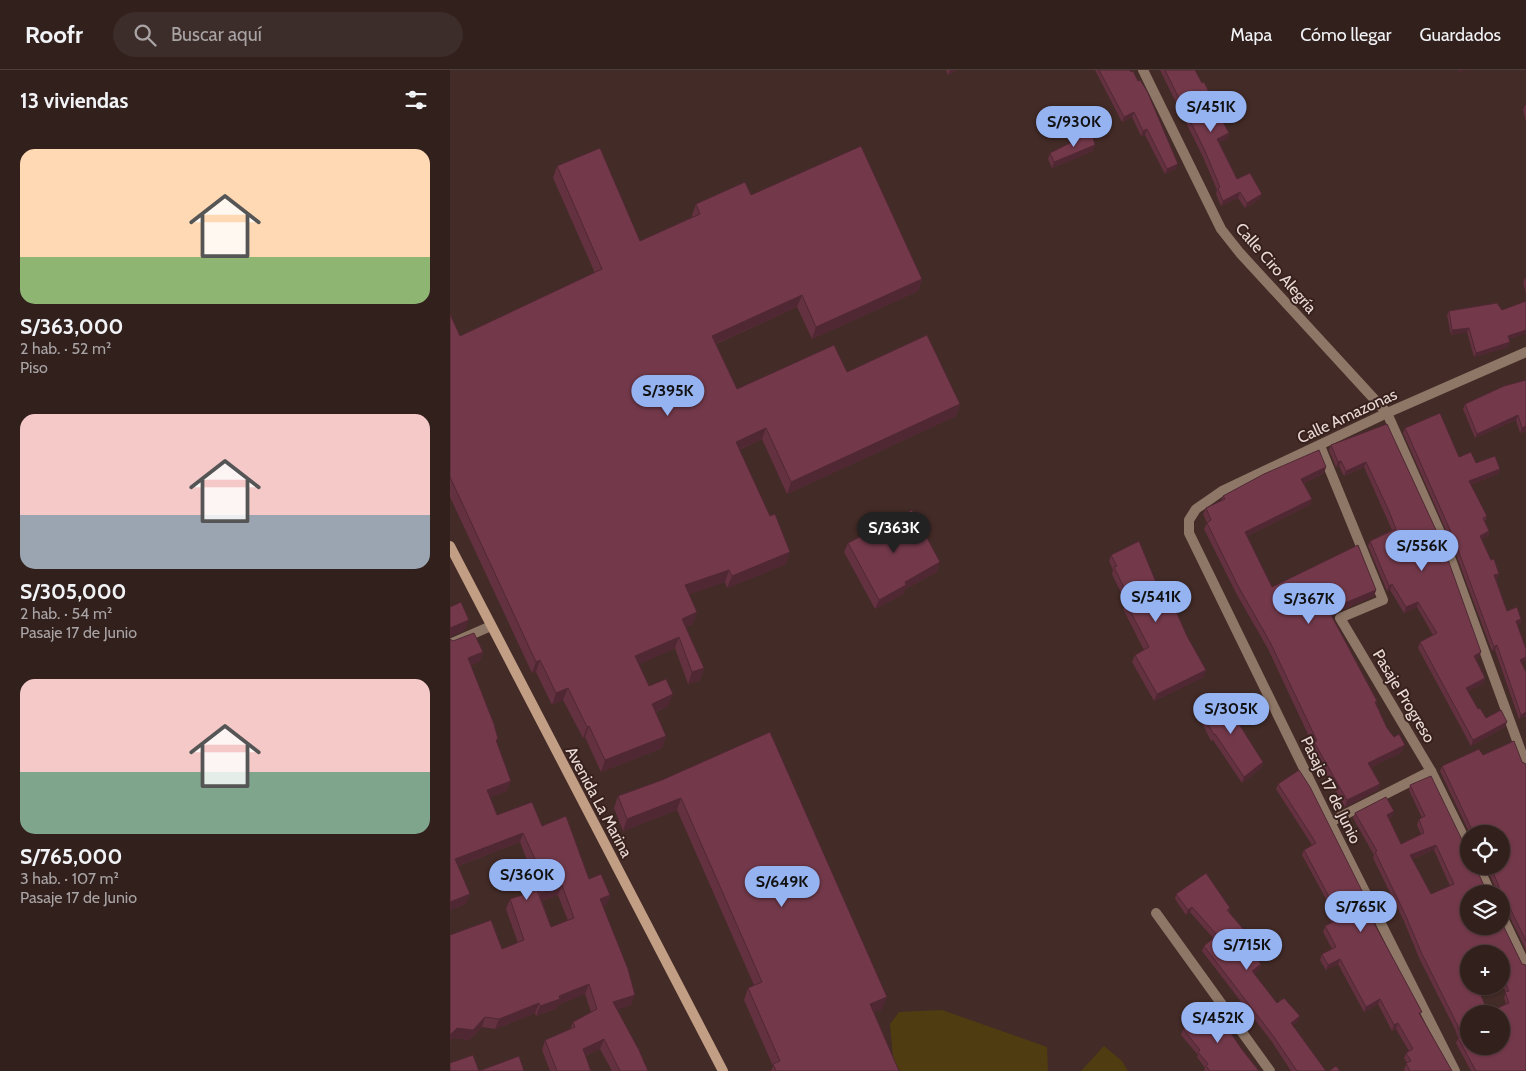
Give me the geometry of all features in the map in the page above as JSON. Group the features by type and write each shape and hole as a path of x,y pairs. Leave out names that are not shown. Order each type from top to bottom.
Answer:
{"main road":[{"name":"Avenida La Marina","path":"450,546 723,1071"}],"street":[{"name":"Calle Ciro Alegría","path":"1143,70 1222,229 1240,253 1387,413 1446,546 1526,765"},
{"name":"Calle Amazonas","path":"1189,520 1196,509 1222,492 1387,413 1526,352"},
{"name":"Pasaje Progreso","path":"1320,446 1383,600 1340,618 1431,771 1460,830"},
{"name":"Pasaje 17 de Junio","path":"1189,520 1189,533 1330,822 1455,1071"},
{"path":"450,644 491,626"},
{"path":"1330,822 1431,771"},
{"path":"1156,913 1270,1071"},
{"path":"1510,929 1524,953 1526,966"}],"shaded area":[{"path":"942,1010 1047,1047 1048,1071 902,1071 894,1068 890,1024 899,1012"},
{"path":"1104,1046 1122,1061 1128,1071 1081,1071"}],"building":[{"path":"1099,70 1133,71 1138,81 1140,80 1147,91 1178,164 1167,169 1147,129 1143,131 1134,112 1124,117"},
{"path":"1165,70 1195,70 1210,94 1213,93 1219,105 1215,107 1229,133 1217,139 1237,179 1250,173 1262,194 1247,203 1240,192 1223,201 1218,189 1220,187 1205,151"},
{"path":"1092,132 1095,145 1054,162 1050,153"},
{"path":"861,146 922,279 816,327 802,295 712,336 737,389 834,345 847,372 927,335 960,404 791,482 766,428 736,442 770,516 775,514 790,552 732,576 729,570 685,585 697,612 682,619 704,668 692,672 679,637 635,656 649,686 666,679 673,694 652,704 666,736 605,760 568,688 556,693 540,660 536,662 450,477 450,314 460,336 602,269 557,166 600,148 640,241 700,214 696,204 745,182 751,195"},
{"path":"1526,301 1526,330 1508,336 1510,342 1476,353 1469,328 1452,330 1449,311 1497,303 1502,310"},
{"path":"1526,380 1526,426 1522,428 1518,415 1477,434 1465,404 1504,386"},
{"path":"1440,413 1459,457 1471,452 1476,463 1495,456 1500,469 1469,481 1487,516 1483,518 1489,531 1480,536 1491,560 1494,559 1499,574 1494,575 1507,611 1517,607 1521,619 1516,621 1526,649 1526,657 1520,660 1526,672 1526,712 1521,715 1497,645 1494,647 1454,539 1405,428"},
{"path":"1387,424 1442,543 1481,652 1474,656 1485,678 1466,688 1478,709 1480,708 1486,718 1501,710 1507,722 1473,740 1420,642 1437,633 1418,602 1406,607 1392,584 1389,586 1370,541 1396,529 1366,462 1346,471 1341,461 1338,462 1331,445"},
{"path":"1319,450 1326,467 1301,479 1312,499 1245,532 1272,587 1358,545 1376,590 1340,605 1330,613 1377,701 1375,702 1387,728 1394,737 1399,734 1405,745 1368,763 1380,784 1347,800 1314,742 1317,741 1270,642 1238,586 1207,523 1211,520 1206,508 1225,499 1223,496 1264,474"},
{"path":"912,510 940,562 905,582 906,585 879,600 848,543"},
{"path":"1139,541 1158,587 1164,584 1187,636 1206,670 1157,694 1135,655 1149,647 1126,603 1130,600 1114,567 1117,566 1111,555"},
{"path":"461,602 469,620 450,628 450,607"},
{"path":"474,633 483,652 468,658 494,724 498,739 496,740 511,781 487,790 497,815 532,802 542,826 566,816 589,879 601,874 610,895 600,899 628,969 635,995 613,1002 648,1071 620,1071 604,1039 583,1049 591,1071 557,1071 545,1040 575,1027 573,1022 597,1009 589,984 559,996 560,999 540,1006 539,1003 499,1019 485,1017 473,1030 457,1028 450,1035 450,935 491,920 502,949 524,940 510,899 537,890 551,927 574,918 562,885 541,893 529,861 535,859 523,833 455,859 470,894 450,902 450,639 453,641"},
{"path":"1220,694 1263,762 1244,777 1214,735 1204,717 1206,716 1200,704"},
{"path":"770,732 887,997 870,1004 899,1071 776,1071 773,1064 780,1061 748,988 762,982 681,798 627,819 618,796 662,780"},
{"path":"1514,741 1522,762 1526,764 1526,941 1510,908 1510,885 1499,885 1494,875 1510,875 1510,825 1470,825 1442,766 1479,749 1483,755"},
{"path":"1299,770 1310,787 1362,891 1360,892 1375,925 1422,1012 1419,1013 1452,1071 1410,1071 1406,1063 1411,1061 1406,1053 1413,1049 1398,1023 1394,1025 1380,999 1366,1007 1340,959 1328,965 1322,954 1336,947 1325,926 1335,921 1329,911 1335,908 1304,850 1316,843 1278,784"},
{"path":"1431,776 1460,836 1460,875 1479,875 1484,885 1460,885 1460,935 1508,935 1522,964 1526,965 1526,1071 1476,1071 1467,1055 1510,1055 1510,1005 1504,1005 1509,1003 1506,995 1510,995 1510,945 1460,945 1460,995 1481,995 1485,1005 1460,1005 1460,1033 1375,852 1377,851 1355,813 1386,797 1394,811 1387,815 1401,844 1424,833 1419,819 1425,816 1410,785","holes":["1436,845 1454,884 1431,894 1410,855"]},
{"path":"1206,873 1230,908 1227,910 1251,938 1244,944 1261,964 1252,971 1277,1003 1284,998 1300,1016 1291,1023 1326,1071 1297,1071 1274,1037 1204,946 1217,935 1192,907 1188,910 1176,894"},
{"path":"1212,1005 1259,1071 1210,1071 1206,1066 1208,1064 1198,1052 1200,1050 1183,1029"},
{"path":"473,1055 479,1071 450,1071 450,1063"},
{"path":"519,1056 524,1071 479,1071"},
{"path":"1336,1066 1340,1071 1329,1071"}]}
